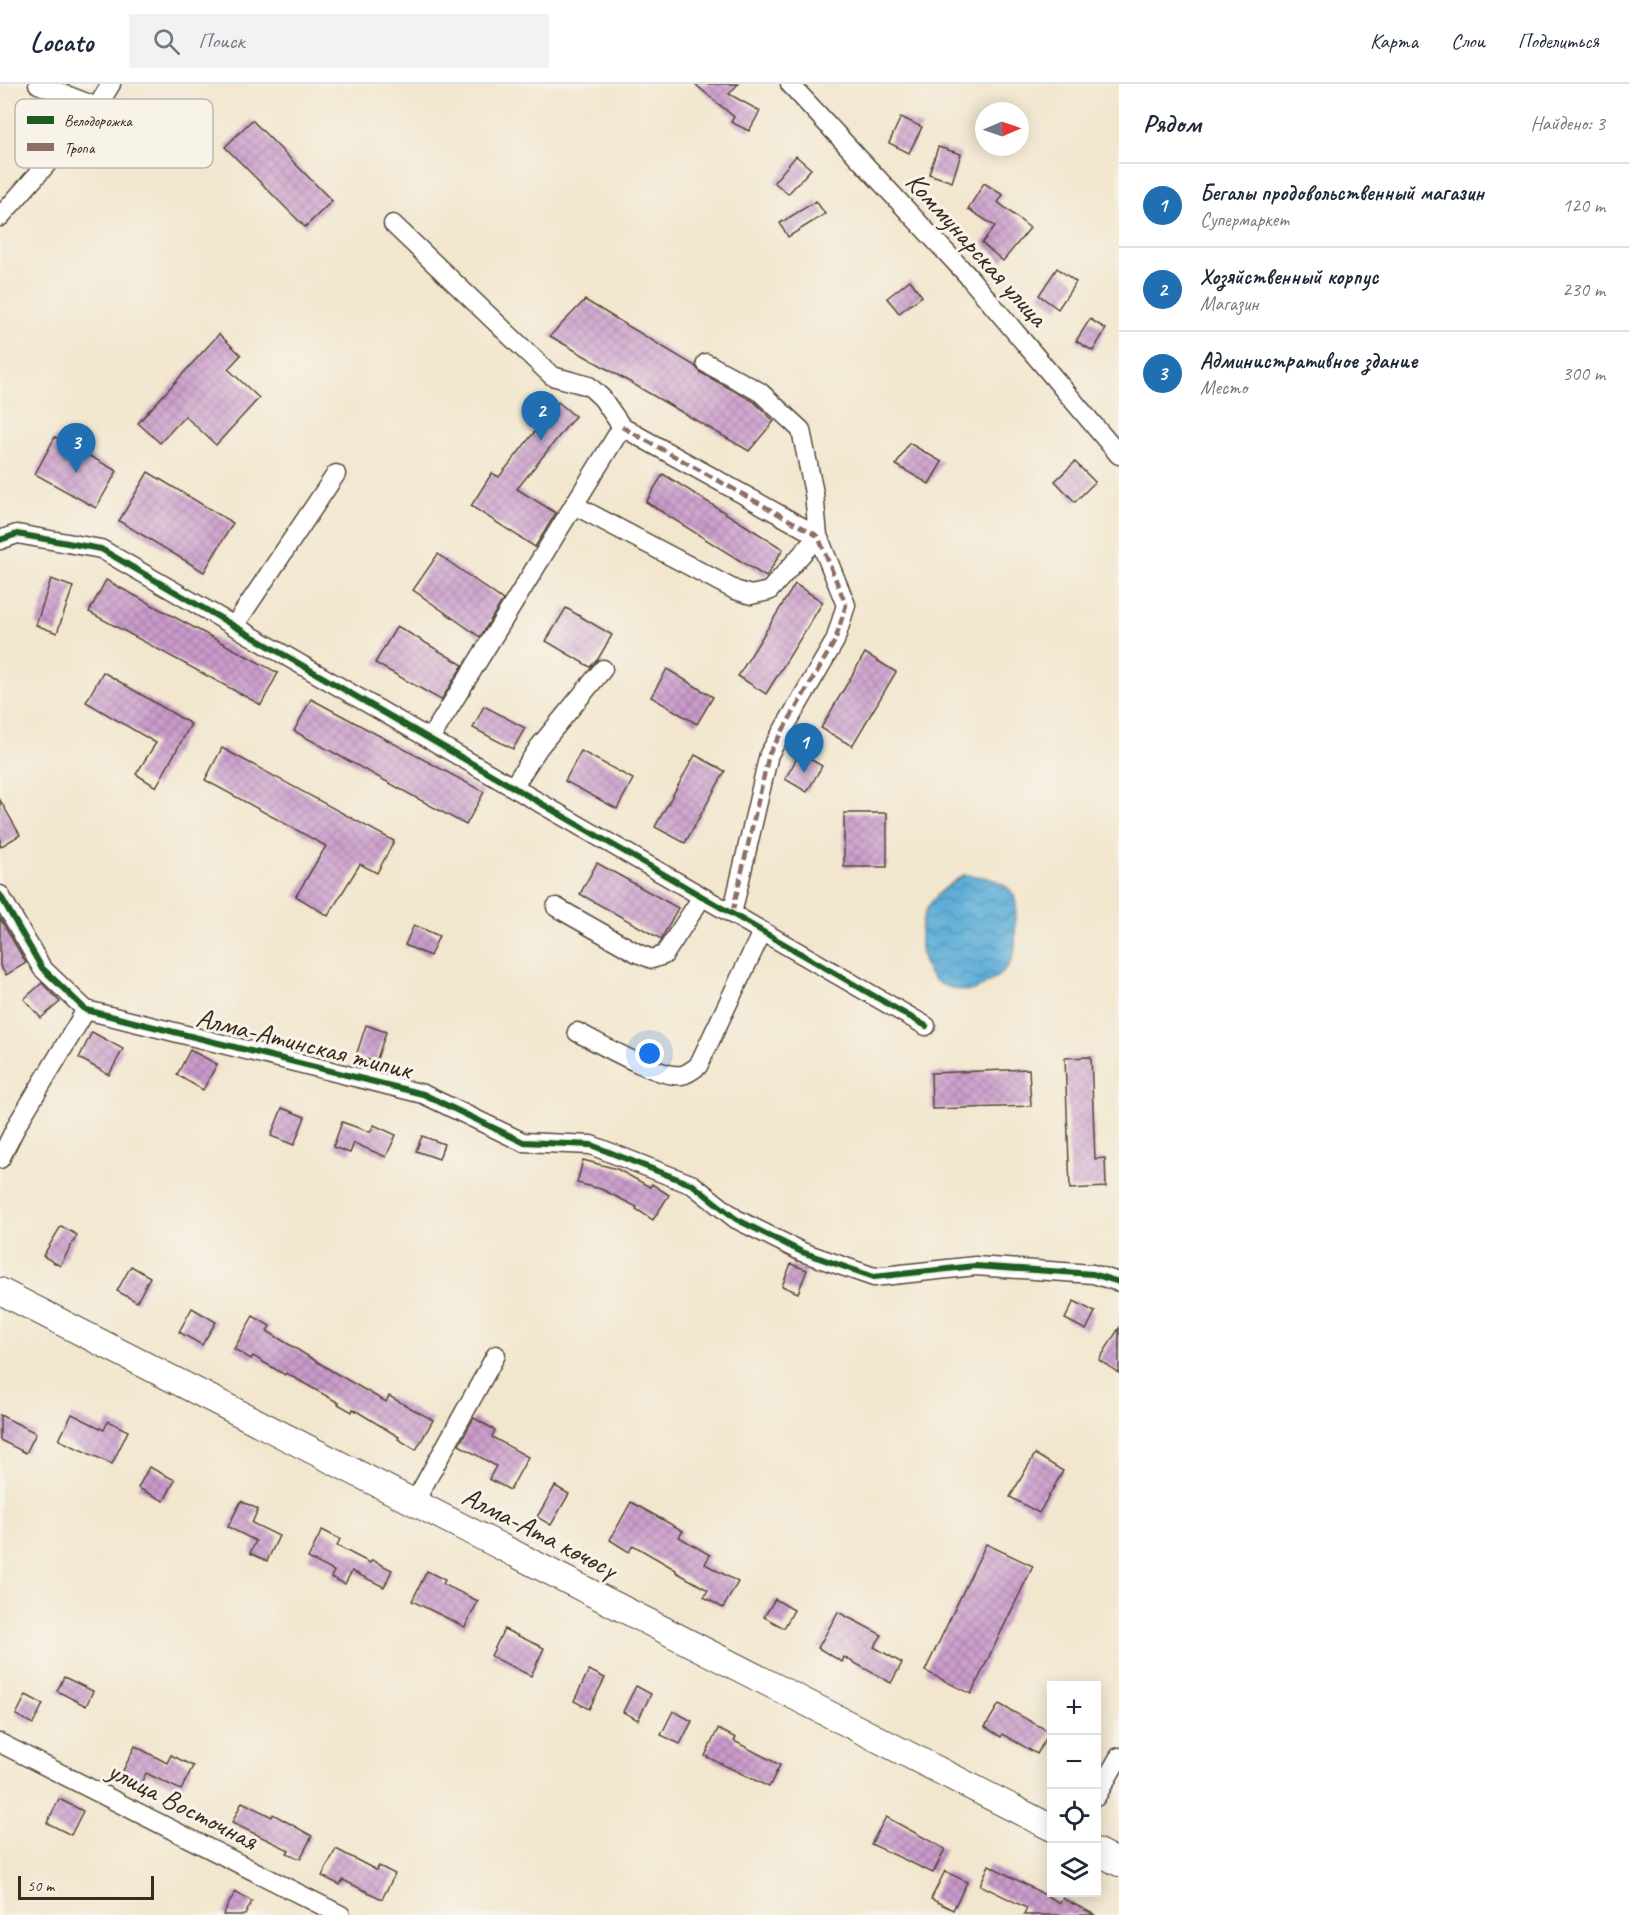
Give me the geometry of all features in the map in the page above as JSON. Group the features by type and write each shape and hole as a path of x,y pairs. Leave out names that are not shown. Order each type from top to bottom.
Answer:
{"highway":[{"name":"Алма-Ата көчөсү","path":"0,1291 1047,1825"},
{"path":"1101,1854 1119,1863"}],"street":[{"path":"38,84 76,99"},
{"path":"102,99 111,84"},
{"name":"Коммунарская улица","path":"790,84 968,276 1119,455"},
{"path":"0,217 43,168"},
{"path":"393,224 552,376 589,386 602,399 622,427 818,536"},
{"path":"706,363 760,392 801,430 814,493 818,536 846,605 835,641 769,754 732,914"},
{"path":"430,739 622,427"},
{"path":"234,626 336,474"},
{"path":"574,505 735,590 751,595 769,591 818,536"},
{"path":"0,540 17,534 102,549 926,1026"},
{"path":"513,787 539,747 603,669"},
{"name":"Алма-Атинская типик","path":"0,895 42,968 86,1010 423,1094 523,1142 591,1145 693,1185 736,1219 802,1252 874,1277 975,1266 1093,1275 1119,1282"},
{"path":"556,907 637,953 652,959 664,955 702,897"},
{"path":"578,1032 649,1067 669,1075 683,1075 699,1066 762,932"},
{"path":"0,1159 18,1123 86,1010"},
{"path":"414,1503 496,1355"},
{"name":"улица Восточная","path":"0,1743 341,1915"},
{"path":"1101,1789 1119,1757"}],"water":[{"path":"964,875 983,877 1001,883 1011,891 1016,907 1015,949 1010,963 991,981 968,991 941,984 933,978 921,950 921,928 927,909 943,890"}],"building":[{"path":"695,84 738,84 729,94 760,111 749,131 731,122 734,117"},
{"path":"901,117 922,127 909,153 889,143"},
{"path":"252,120 332,201 305,227 225,147"},
{"path":"938,147 961,154 952,182 929,174"},
{"path":"796,156 811,169 788,194 774,182"},
{"path":"984,183 1003,195 998,202 1030,228 1003,261 982,243 995,226 968,209"},
{"path":"816,201 825,214 788,237 780,223"},
{"path":"1057,268 1076,282 1058,309 1039,295"},
{"path":"910,280 922,296 899,313 887,298"},
{"path":"585,300 695,366 701,373 753,401 774,421 749,451 550,336"},
{"path":"1090,319 1106,329 1093,351 1076,341"},
{"path":"219,334 241,355 228,369 259,398 216,445 185,416 160,443 138,423"},
{"path":"558,402 575,416 517,489 556,513 535,547 471,506 492,473 499,477"},
{"path":"55,437 117,471 96,508 35,474"},
{"path":"909,443 942,462 929,484 896,465"},
{"path":"1075,462 1095,482 1075,502 1055,481"},
{"path":"148,472 233,523 204,572 119,521"},
{"path":"663,474 783,549 766,577 646,502"},
{"path":"438,554 503,600 480,637 413,590"},
{"path":"51,579 73,587 57,633 36,625"},
{"path":"106,580 278,673 261,705 89,612"},
{"path":"795,584 823,602 766,694 738,676"},
{"path":"566,608 612,635 598,659 590,667 546,641"},
{"path":"397,626 463,665 441,700 375,663"},
{"path":"865,653 896,672 852,746 821,728"},
{"path":"667,669 713,697 697,724 651,697"},
{"path":"103,672 191,724 156,787 136,774 156,743 86,702"},
{"path":"311,699 484,792 466,825 294,731"},
{"path":"484,706 525,728 513,749 473,728"},
{"path":"222,748 394,841 377,873 360,864 328,916 296,896 326,846 205,780"},
{"path":"581,751 633,779 617,809 565,781"},
{"path":"800,753 822,766 807,792 785,779"},
{"path":"695,755 725,771 685,843 655,827"},
{"path":"0,800 20,835 0,847"},
{"path":"844,813 887,813 887,867 844,867"},
{"path":"597,863 678,908 661,939 580,894"},
{"path":"0,918 26,963 6,975 0,966"},
{"path":"414,925 439,936 430,956 405,945"},
{"path":"42,983 60,1002 41,1018 24,999"},
{"path":"366,1025 386,1032 376,1062 356,1056"},
{"path":"92,1032 123,1049 109,1075 79,1058"},
{"path":"190,1050 217,1064 203,1090 177,1075"},
{"path":"1091,1057 1095,1159 1105,1158 1106,1187 1070,1189 1065,1058"},
{"path":"1029,1069 1031,1106 932,1109 931,1073"},
{"path":"282,1108 305,1117 294,1145 271,1136"},
{"path":"342,1122 370,1132 374,1125 396,1135 386,1157 354,1143 350,1153 333,1147"},
{"path":"422,1136 444,1144 439,1159 416,1151"},
{"path":"583,1160 617,1169 650,1187 652,1184 669,1195 653,1220 636,1209 637,1207 601,1189 577,1183"},
{"path":"61,1226 77,1235 60,1266 43,1256"},
{"path":"791,1264 807,1270 798,1293 782,1286"},
{"path":"131,1266 150,1277 137,1302 117,1291"},
{"path":"1074,1301 1095,1312 1086,1330 1065,1319"},
{"path":"192,1308 216,1322 202,1345 179,1332"},
{"path":"253,1316 270,1326 267,1331 337,1374 386,1402 389,1396 433,1420 416,1450 353,1409 352,1412 286,1373 285,1375 253,1356 251,1359 234,1349"},
{"path":"1119,1328 1119,1373 1099,1360"},
{"path":"72,1414 104,1430 108,1421 128,1431 112,1464 59,1440"},
{"path":"0,1415 36,1433 26,1453 0,1440"},
{"path":"474,1418 495,1430 492,1437 528,1457 510,1490 489,1479 496,1466 459,1445"},
{"path":"1035,1454 1063,1471 1039,1513 1010,1497"},
{"path":"149,1467 175,1480 164,1501 138,1488"},
{"path":"555,1486 569,1494 551,1525 537,1517"},
{"path":"241,1501 258,1509 252,1523 279,1536 267,1561 250,1553 256,1541 228,1527"},
{"path":"631,1502 683,1531 679,1537 710,1555 705,1564 738,1582 723,1608 704,1597 708,1590 676,1570 633,1545 629,1552 610,1540"},
{"path":"322,1530 340,1539 337,1546 370,1563 372,1560 392,1570 384,1587 352,1571 345,1584 331,1577 334,1571 308,1558"},
{"path":"986,1544 1033,1566 971,1694 925,1671"},
{"path":"427,1571 445,1580 443,1584 478,1601 465,1627 412,1601"},
{"path":"775,1599 794,1610 784,1628 764,1617"},
{"path":"838,1612 882,1635 874,1647 902,1663 891,1683 844,1657 842,1662 818,1648"},
{"path":"504,1629 544,1648 531,1676 491,1656"},
{"path":"589,1670 605,1678 589,1709 574,1701"},
{"path":"64,1677 93,1691 86,1706 57,1691"},
{"path":"636,1686 651,1694 638,1720 623,1712"},
{"path":"26,1695 43,1704 33,1724 16,1715"},
{"path":"999,1704 1047,1730 1047,1737 1037,1754 985,1727"},
{"path":"673,1711 692,1721 680,1744 661,1735"},
{"path":"718,1729 736,1738 734,1741 780,1765 769,1787 705,1756"},
{"path":"135,1746 167,1763 171,1755 193,1766 181,1790 146,1773 141,1783 122,1773"},
{"path":"59,1799 83,1811 71,1835 47,1823"},
{"path":"242,1802 272,1817 273,1814 312,1836 300,1859 287,1853 289,1850 232,1823"},
{"path":"886,1817 945,1849 933,1873 871,1844"},
{"path":"336,1849 376,1870 379,1866 395,1874 382,1899 343,1880 340,1885 322,1876"},
{"path":"989,1865 1047,1897 1060,1903 1062,1898 1095,1915 1024,1915 1027,1908 980,1885"},
{"path":"945,1871 967,1882 953,1910 931,1899"},
{"path":"235,1892 252,1901 245,1915 223,1915"}],"marked path":[{"path":"622,427 818,536 846,605 835,641 769,754 732,914"}],"cycle path":[{"path":"0,540 17,534 101,549 926,1026"},
{"path":"0,895 42,968 86,1010 423,1094 523,1142 591,1145 693,1185 736,1219 802,1252 874,1277 975,1266 1093,1274 1119,1282"}],"place":[{"name":"Хозяйственный корпус","path":"541,441"},
{"name":"Административное здание","path":"76,473"},
{"name":"Бегалы продовольственный магазин","path":"804,773"}]}
